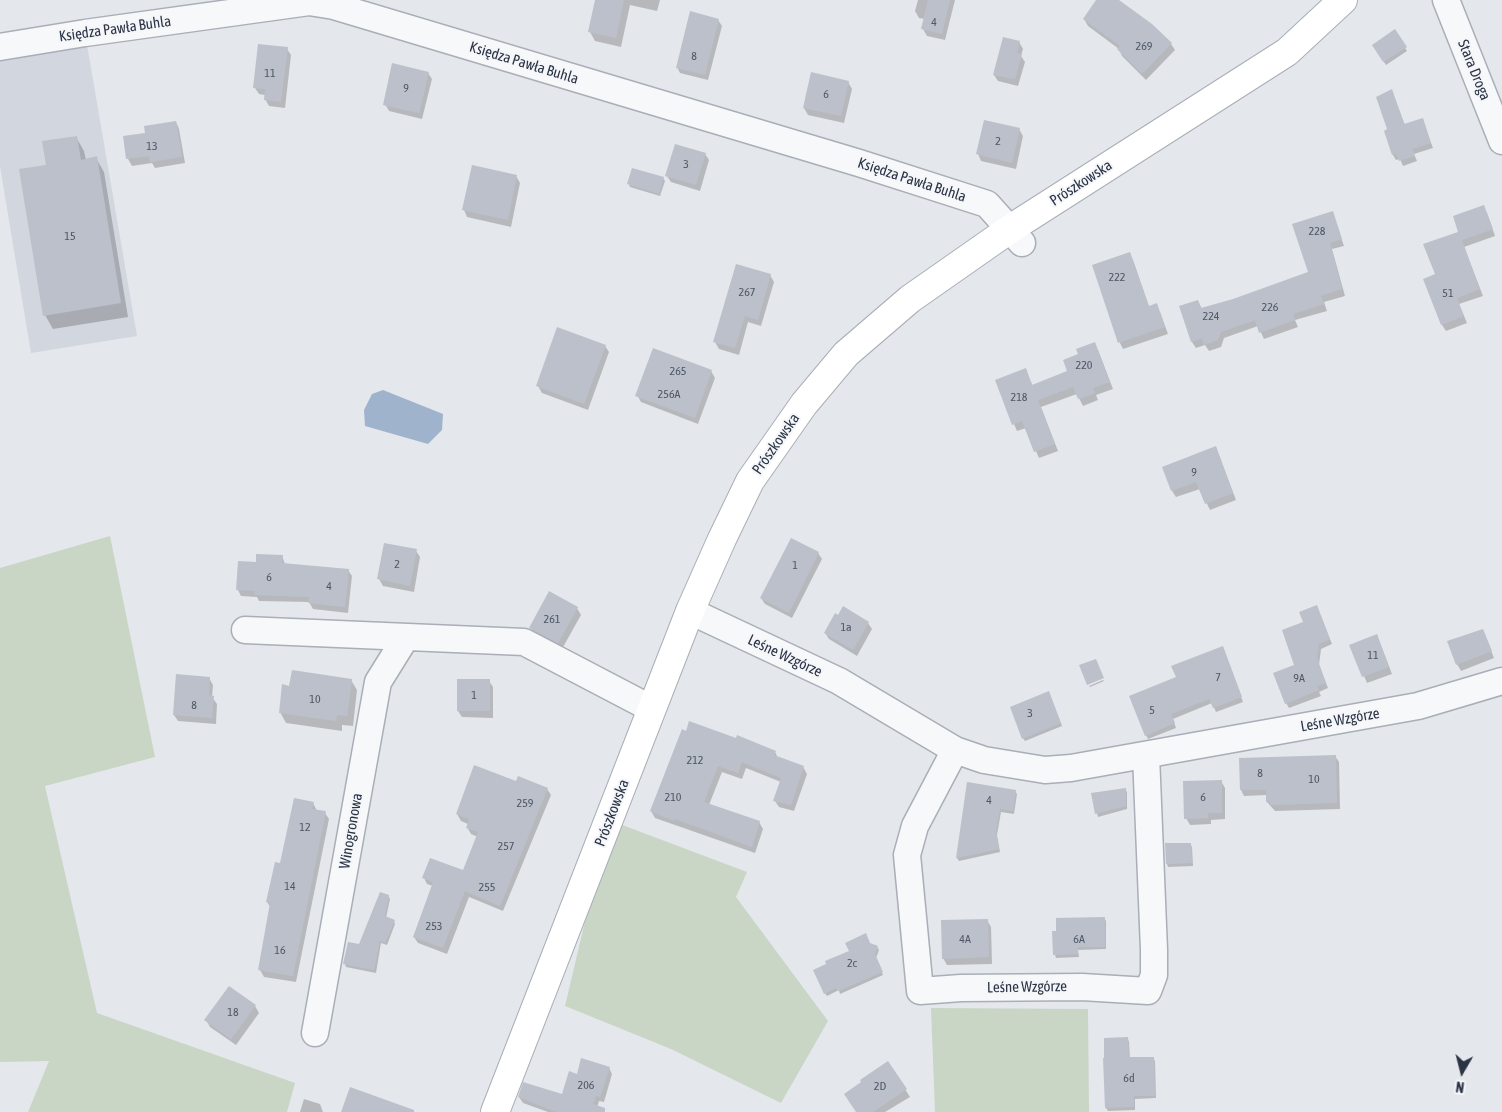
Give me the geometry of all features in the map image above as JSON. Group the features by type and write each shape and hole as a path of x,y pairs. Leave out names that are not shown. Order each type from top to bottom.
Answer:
{"main road":[{"name":"Prószkowska","path":"496,1112 690,611 750,481 804,404 846,354 910,299 1016,236 1286,52 1343,0"}],"street":[{"name":"Stara Droga","path":"1446,0 1502,141"},
{"name":"Księdza Pawła Buhla","path":"0,47 85,33 309,2 334,6 859,163 987,204 1016,236"},
{"name":"Leśne Wzgórze","path":"690,611 839,681 955,750 984,760 1045,770 1071,768 1418,706 1502,681"},
{"path":"245,630 524,642 652,709"},
{"name":"Winogronowa","path":"314,1033 378,682 406,637"},
{"name":"Leśne Wzgórze","path":"955,750 915,826 907,855 920,991 961,988 1082,987 1148,991 1154,975 1154,950 1146,755"}],"shaded area":[{"path":"85,33 137,336 31,353 0,166 0,47"}],"green space":[{"path":"110,536 155,757 45,786 97,1013 295,1083 287,1112 28,1112 49,1061 0,1062 0,568"},
{"path":"609,820 747,872 736,897 828,1021 781,1103 671,1049 565,1006"},
{"path":"931,1008 1088,1009 1089,1112 935,1112"}],"water":[{"path":"383,390 443,414 442,430 428,444 365,426 364,410 372,394"}],"building":[{"path":"595,0 624,0 616,38 588,32"},
{"path":"928,0 950,0 942,34 921,29"},
{"path":"1096,0 1119,0 1152,24 1172,43 1142,74 1117,49 1120,46 1083,19"},
{"path":"690,11 719,19 705,75 676,68"},
{"path":"1395,29 1407,47 1383,62 1372,45"},
{"path":"1003,37 1020,41 1017,53 1022,54 1015,79 993,75"},
{"path":"258,44 288,47 281,102 264,100 265,89 253,88"},
{"path":"392,63 429,72 419,113 383,105"},
{"path":"811,72 849,81 841,116 803,108"},
{"path":"1392,89 1404,124 1423,118 1431,143 1412,149 1415,156 1399,161 1396,154 1392,155 1384,131 1387,129 1376,97"},
{"path":"984,120 1020,128 1012,163 976,154"},
{"path":"176,121 182,157 150,162 149,156 126,159 123,136 145,133 144,126"},
{"path":"77,136 81,160 97,156 121,303 43,316 19,169 46,165 42,141"},
{"path":"675,144 706,153 696,185 665,176"},
{"path":"472,165 517,175 508,220 462,210"},
{"path":"632,168 664,177 659,194 627,184"},
{"path":"1484,205 1493,229 1462,240 1480,289 1457,298 1464,316 1441,325 1423,279 1435,274 1423,244 1458,232 1453,216"},
{"path":"1333,211 1342,239 1330,243 1342,289 1321,296 1324,304 1293,314 1295,320 1259,333 1255,320 1221,332 1218,340 1204,345 1202,338 1191,342 1179,306 1198,300 1201,308 1233,299 1308,272 1292,224"},
{"path":"1130,252 1149,306 1157,303 1165,327 1118,343 1092,265"},
{"path":"736,264 771,274 758,320 745,316 735,348 713,342"},
{"path":"557,327 606,345 584,404 536,386"},
{"path":"1095,342 1110,382 1093,388 1095,393 1078,399 1073,387 1038,400 1055,444 1034,452 1022,421 1012,425 995,380 1026,368 1032,385 1067,371 1063,360 1078,354 1076,349"},
{"path":"653,348 712,370 695,418 635,396"},
{"path":"1216,446 1233,493 1205,504 1196,482 1171,491 1162,467"},
{"path":"791,538 819,552 789,613 760,598"},
{"path":"384,543 417,549 410,586 377,579"},
{"path":"256,554 283,555 282,563 349,569 345,607 308,603 309,597 254,595 255,591 236,590 238,561 256,562"},
{"path":"549,591 578,607 558,643 529,628"},
{"path":"1317,605 1330,639 1319,644 1317,658 1326,683 1317,686 1319,690 1285,704 1273,673 1294,665 1282,630 1303,622 1299,612"},
{"path":"843,606 869,622 853,650 824,633 835,613 838,615"},
{"path":"1483,629 1492,651 1456,665 1447,641"},
{"path":"1377,634 1389,667 1362,677 1349,645"},
{"path":"1223,646 1242,697 1213,708 1209,699 1171,714 1175,723 1145,736 1129,696 1176,677 1171,666"},
{"path":"1096,659 1104,678 1087,685 1079,665"},
{"path":"292,670 352,679 347,716 337,715 336,721 279,713 282,684 289,686"},
{"path":"176,674 210,677 209,695 214,696 212,718 173,715"},
{"path":"457,679 490,679 490,711 457,711"},
{"path":"1049,691 1061,723 1022,739 1010,707"},
{"path":"689,721 736,738 737,735 776,751 774,755 804,766 791,805 773,801 781,778 742,762 738,773 718,766 704,802 760,821 752,847 650,811 682,729 686,731"},
{"path":"1336,755 1337,803 1270,805 1270,802 1266,802 1266,790 1240,790 1239,758"},
{"path":"474,765 516,781 518,776 548,788 500,906 465,891 443,948 413,937 433,882 422,878 430,858 463,870 478,832 466,828 469,819 456,814"},
{"path":"1222,780 1222,813 1208,813 1208,818 1184,819 1183,781"},
{"path":"967,782 1016,790 1013,811 1000,809 996,831 999,849 956,858"},
{"path":"1126,788 1126,806 1095,814 1091,793"},
{"path":"294,798 314,802 312,809 326,811 293,976 258,970 270,903 266,902 275,862 280,863"},
{"path":"1165,843 1191,843 1192,863 1166,864"},
{"path":"380,892 389,895 385,916 395,920 385,943 380,941 374,970 343,964 348,942 359,944"},
{"path":"1105,917 1105,947 1078,947 1078,954 1053,955 1052,931 1056,931 1056,918"},
{"path":"988,919 989,957 942,959 941,920"},
{"path":"866,933 870,943 878,946 875,954 883,972 838,991 836,988 824,994 813,970 826,964 825,961 849,951 845,943"},
{"path":"229,986 256,1005 231,1039 204,1020"},
{"path":"1128,1037 1129,1057 1154,1057 1155,1096 1134,1096 1134,1107 1105,1108 1104,1038"},
{"path":"581,1058 610,1067 600,1097 596,1096 593,1104 605,1108 605,1112 556,1112 518,1097 523,1082 562,1094 569,1071 577,1074"},
{"path":"888,1061 907,1089 873,1112 856,1112 844,1094 861,1082 860,1080"},
{"path":"350,1087 414,1110 414,1112 341,1112"}]}
